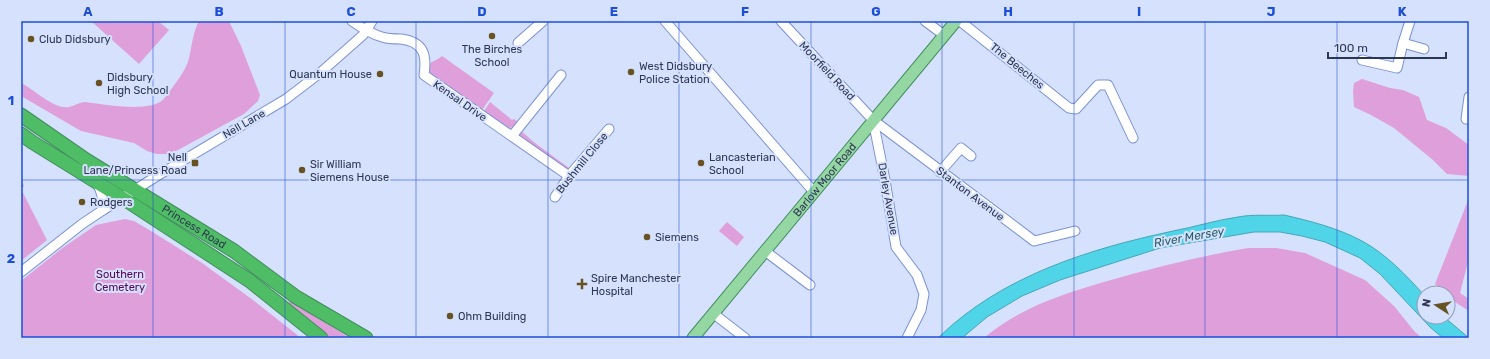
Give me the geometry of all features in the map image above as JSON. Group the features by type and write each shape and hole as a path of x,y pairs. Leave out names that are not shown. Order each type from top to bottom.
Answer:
{"highway":[{"name":"Princess Road","path":"21,115 86,160 234,251 296,297 366,338"},
{"name":"Princess Road","path":"21,134 250,281 321,338"}],"main road":[{"name":"Barlow Moor Road","path":"693,338 956,21"}],"street":[{"path":"352,21 366,31"},
{"name":"Nell Lane","path":"21,272 82,224 103,210 282,102 320,73 366,31 372,21"},
{"path":"518,43 543,21"},
{"path":"664,21 814,192"},
{"name":"Moorfield Road","path":"781,21 873,120"},
{"path":"925,21 944,35"},
{"name":"The Beeches","path":"960,21 1069,108 1076,109 1098,85 1108,85 1133,138"},
{"path":"1362,60 1397,68 1410,21"},
{"name":"Kensal Drive","path":"366,31 383,37 408,40 416,44 423,50 425,58 424,75 568,176"},
{"path":"1403,43 1424,49"},
{"path":"512,136 561,75"},
{"path":"1469,97 1466,118 1469,119"},
{"name":"Stanton Avenue","path":"873,120 940,172 1034,241 1076,231"},
{"name":"Darley Avenue","path":"873,120 896,247 917,275 924,294 921,310 906,338"},
{"name":"Bushmill Close","path":"555,196 568,176 609,129"},
{"path":"940,172 961,148 971,156"},
{"path":"96,182 102,193 104,205 103,210"},
{"path":"765,251 810,285"},
{"path":"714,314 744,338"}],"green space":[{"path":"91,21 158,21 169,30 139,64"},
{"path":"199,21 229,21 241,46 260,95 258,101 244,114 178,150 167,154 157,154 147,151 134,143 81,131 21,96 21,83 51,102 63,107 69,107 84,102 133,107 153,105 165,98 183,73 188,62 192,41"},
{"path":"442,56 494,93 482,110 428,72 429,65"},
{"path":"1362,79 1390,88 1403,90 1419,97 1427,120 1446,128 1469,145 1469,176 1447,174 1433,160 1394,128 1354,107 1354,83"},
{"path":"490,102 512,120 514,119 518,122 513,127 509,128 484,111"},
{"path":"520,130 569,168 567,169 519,136"},
{"path":"21,178 24,186 21,189"},
{"path":"21,189 47,240 21,261"},
{"path":"1469,198 1469,258 1460,293 1469,299 1469,311 1456,302 1456,285 1435,284"},
{"name":"Southern Cemetery","path":"125,219 134,221 202,263 253,300 301,338 21,338 21,281 61,249 96,225"},
{"path":"727,222 744,237 737,246 719,231"},
{"path":"1248,248 1276,248 1305,253 1365,280 1394,306 1415,332 1422,338 984,338 998,327 1028,309 1077,290 1162,266"},
{"path":"290,301 350,338 326,338 287,305"}],"water":[{"name":"River Mersey","path":"1284,215 1314,222 1353,236 1371,246 1395,265 1416,286 1416,312 1380,274 1360,258 1325,242 1302,236 1280,232 1254,232 1160,248 1060,280 1022,296 987,317 962,338 938,338 963,316 989,298 1018,282 1078,256 1141,238 1222,220 1249,216"},
{"path":"1428,325 1454,325 1469,338 1443,338"}],"place":[{"name":"The Birches School","path":"492,36"},
{"name":"Club Didsbury","path":"31,39"},
{"name":"West Didsbury Police Station","path":"631,72"},
{"name":"Quantum House","path":"380,74"},
{"name":"Didsbury High School","path":"99,83"},
{"name":"Nell Lane/Princess Road","path":"195,163"},
{"name":"Lancasterian School","path":"701,163"},
{"name":"Sir William Siemens House","path":"302,170"},
{"name":"Rodgers","path":"82,202"},
{"name":"Siemens","path":"647,237"},
{"name":"Spire Manchester Hospital","path":"582,284"},
{"name":"Ohm Building","path":"450,316"}]}
